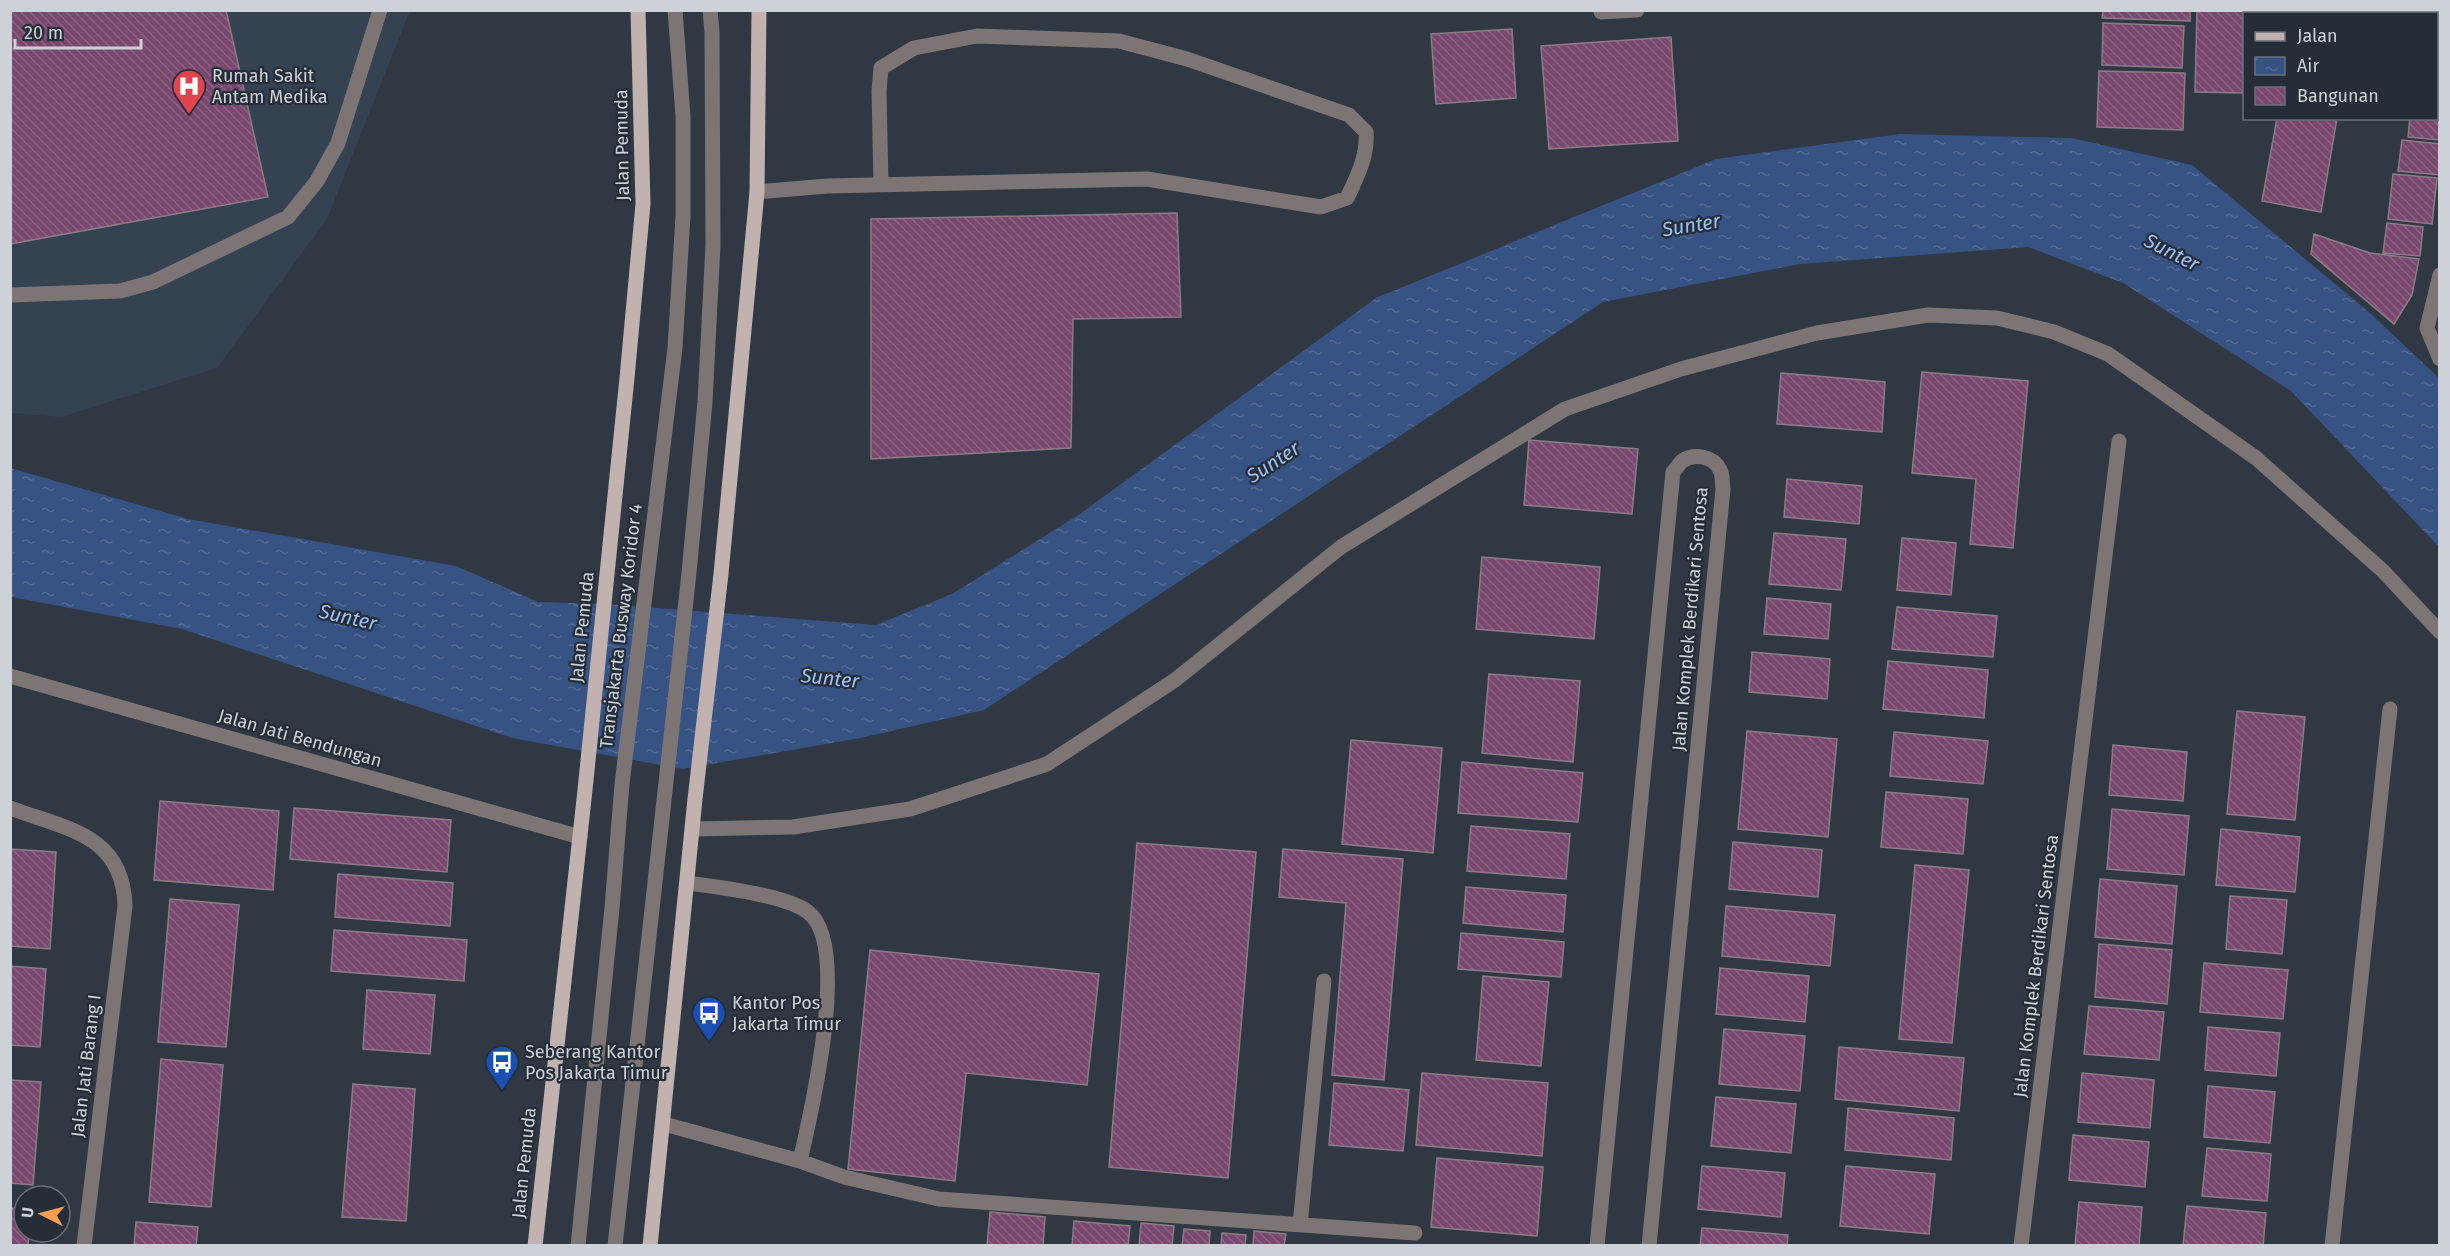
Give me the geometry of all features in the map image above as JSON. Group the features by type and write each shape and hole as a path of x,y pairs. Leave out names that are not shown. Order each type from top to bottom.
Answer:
{"main road":[{"name":"Jalan Pemuda","path":"535,1245 585,790 643,204 638,10"},
{"path":"650,1245 695,799 721,574 757,192 759,10"}],"street":[{"path":"10,295 120,291 153,282 288,217 317,181 338,143 380,10"},
{"name":"Transjakarta Busway Koridor 4","path":"578,1245 612,908 622,784 645,577 675,348 683,216 683,116 675,10"},
{"path":"615,1245 689,573 705,402 712,245 712,32 710,10"},
{"path":"1601,12 1637,10"},
{"path":"757,192 827,186 881,185 1147,179 1321,207 1347,198 1358,177 1367,147 1366,132 1349,115 1187,59 1119,41 977,36 914,48 881,68 881,185"},
{"path":"2439,275 2427,328 2439,359"},
{"path":"693,829 793,827 910,809 1047,764 1175,681 1341,547 1565,409 1681,369 1817,333 1928,315 1996,318 2055,332 2108,354 2256,458 2383,571 2439,632"},
{"name":"Jalan Komplek Berdikari Sentosa","path":"2021,1245 2119,441"},
{"name":"Jalan Komplek Berdikari Sentosa","path":"1597,1245 1673,472 1682,461 1694,456 1705,457 1714,463 1721,471 1723,489 1649,1245"},
{"name":"Jalan Jati Bendungan","path":"10,676 580,837"},
{"path":"2332,1245 2390,709"},
{"name":"Jalan Jati Barang I","path":"10,808 86,836 102,847 112,858 124,890 125,906 84,1245"},
{"path":"688,883 736,890 792,904 809,912 820,929 827,953 824,1041 814,1101 800,1161"},
{"path":"1300,1225 1324,981"},
{"path":"664,1124 800,1161 844,1178 939,1199 1414,1233"}],"shaded area":[{"name":"Rumah Sakit Antam Medika","path":"10,11 410,11 327,219 217,368 61,417 11,413"}],"water":[{"name":"Sunter","path":"1900,134 2071,138 2192,165 2370,313 2440,379 2439,547 2291,391 2123,283 2028,247 1800,264 1603,302 984,710 860,738 683,769 512,738 182,629 11,597 10,468 188,519 456,566 538,602 605,604 876,625 952,594 1080,514 1376,298 1716,159"}],"building":[{"path":"10,10 226,10 268,197 10,244"},
{"path":"2103,10 2190,10 2190,21 2102,18"},
{"path":"2197,10 2257,10 2257,12 2243,12 2243,93 2195,92"},
{"path":"2264,10 2317,10 2316,12 2264,12"},
{"path":"2386,10 2440,10 2440,73 2438,72 2438,12 2386,12"},
{"path":"2103,23 2184,26 2182,68 2102,65"},
{"path":"1512,29 1516,98 1436,104 1431,34"},
{"path":"1671,37 1678,141 1549,149 1541,46"},
{"path":"2099,71 2185,73 2183,130 2097,127"},
{"path":"2438,76 2440,76 2440,113 2438,113"},
{"path":"2440,116 2440,140 2408,137 2410,120 2438,120"},
{"path":"2277,120 2337,120 2321,212 2262,201"},
{"path":"2402,140 2440,144 2440,175 2398,171"},
{"path":"2393,174 2437,178 2432,224 2388,219"},
{"path":"1177,213 1181,317 1073,319 1071,448 871,459 871,219"},
{"path":"2387,223 2423,227 2420,256 2383,253"},
{"path":"2314,234 2370,253 2419,259 2412,295 2394,324 2311,254"},
{"path":"1922,372 2028,381 2013,548 1970,544 1976,479 1912,473"},
{"path":"1781,373 1885,382 1882,432 1777,424"},
{"path":"1529,440 1638,449 1632,514 1524,505"},
{"path":"1787,479 1862,486 1859,524 1784,517"},
{"path":"1774,533 1846,539 1841,590 1769,584"},
{"path":"1902,538 1956,543 1951,595 1897,590"},
{"path":"1482,557 1600,567 1594,639 1476,629"},
{"path":"1767,598 1831,604 1828,639 1764,634"},
{"path":"1897,607 1997,616 1993,657 1892,649"},
{"path":"1752,652 1830,659 1827,699 1749,692"},
{"path":"1888,661 1988,670 1984,718 1883,709"},
{"path":"1489,674 1580,681 1573,762 1482,753"},
{"path":"2237,711 2305,717 2295,820 2227,814"},
{"path":"1747,731 1837,739 1828,837 1738,829"},
{"path":"1894,732 1988,741 1983,784 1890,776"},
{"path":"1351,740 1442,748 1433,853 1342,844"},
{"path":"2113,745 2187,752 2183,801 2109,795"},
{"path":"1462,762 1583,773 1578,822 1458,813"},
{"path":"1886,792 1968,799 1963,854 1881,847"},
{"path":"160,801 279,811 273,890 154,880"},
{"path":"294,808 451,820 447,872 290,859"},
{"path":"2112,809 2189,816 2184,875 2107,869"},
{"path":"1471,826 1570,834 1566,879 1467,871"},
{"path":"2221,829 2300,837 2295,892 2216,885"},
{"path":"1733,842 1822,850 1818,897 1729,889"},
{"path":"1137,843 1256,852 1228,1178 1109,1167"},
{"path":"10,849 56,852 50,949 10,946"},
{"path":"1283,849 1403,859 1384,1080 1332,1075 1346,903 1279,897"},
{"path":"1915,865 1969,870 1952,1043 1899,1039"},
{"path":"338,874 453,883 450,926 335,917"},
{"path":"2100,879 2177,886 2172,944 2095,937"},
{"path":"1466,887 1566,895 1563,932 1463,923"},
{"path":"2230,896 2287,900 2282,954 2226,949"},
{"path":"170,899 239,905 226,1047 158,1042"},
{"path":"1726,906 1835,915 1830,966 1722,956"},
{"path":"334,930 467,940 464,981 331,971"},
{"path":"1461,933 1564,942 1561,977 1458,969"},
{"path":"2099,944 2172,950 2167,1004 2095,997"},
{"path":"870,950 1099,974 1087,1085 966,1073 955,1181 848,1169"},
{"path":"2204,963 2288,970 2283,1019 2200,1012"},
{"path":"10,966 46,969 40,1047 10,1045"},
{"path":"1720,968 1809,976 1805,1022 1716,1014"},
{"path":"1483,976 1549,982 1541,1066 1476,1060"},
{"path":"367,990 435,995 430,1054 363,1049"},
{"path":"2089,1006 2164,1012 2159,1060 2084,1054"},
{"path":"2208,1027 2280,1033 2276,1076 2205,1070"},
{"path":"1724,1029 1805,1036 1800,1091 1719,1084"},
{"path":"1839,1047 1964,1058 1959,1111 1835,1099"},
{"path":"161,1059 223,1065 211,1207 149,1202"},
{"path":"1422,1073 1548,1083 1542,1156 1416,1145"},
{"path":"2082,1073 2154,1080 2150,1128 2078,1122"},
{"path":"10,1080 41,1082 33,1184 10,1183"},
{"path":"1334,1083 1409,1090 1403,1151 1329,1145"},
{"path":"353,1084 415,1089 406,1221 342,1217"},
{"path":"2208,1086 2275,1092 2270,1143 2204,1137"},
{"path":"1716,1097 1796,1104 1791,1153 1711,1146"},
{"path":"1848,1108 1954,1118 1951,1160 1845,1150"},
{"path":"2073,1135 2149,1142 2145,1187 2069,1180"},
{"path":"2207,1148 2271,1154 2267,1201 2202,1196"},
{"path":"1437,1158 1543,1167 1537,1236 1431,1227"},
{"path":"1702,1166 1785,1173 1781,1217 1698,1209"},
{"path":"1846,1166 1935,1174 1929,1234 1840,1226"},
{"path":"2079,1202 2142,1207 2139,1246 2075,1246"},
{"path":"2187,1206 2266,1213 2263,1246 2183,1246"},
{"path":"10,1208 12,1208 12,1244 28,1244 28,1246 10,1246"},
{"path":"990,1212 1045,1217 1043,1246 987,1246"},
{"path":"1074,1221 1130,1226 1128,1246 1072,1246"},
{"path":"136,1222 198,1227 196,1246 134,1246"},
{"path":"1141,1223 1174,1226 1172,1246 1139,1246"},
{"path":"1702,1228 1788,1235 1787,1246 1700,1246"},
{"path":"1184,1229 1210,1231 1209,1246 1182,1246"},
{"path":"1254,1231 1286,1234 1284,1246 1253,1246"},
{"path":"1222,1233 1246,1235 1245,1246 1221,1246"}],"place":[{"name":"Rumah Sakit Antam Medika","path":"189,115"},
{"name":"Kantor Pos Jakarta Timur","path":"709,1042"},
{"name":"Seberang Kantor Pos Jakarta Timur","path":"502,1091"}]}
